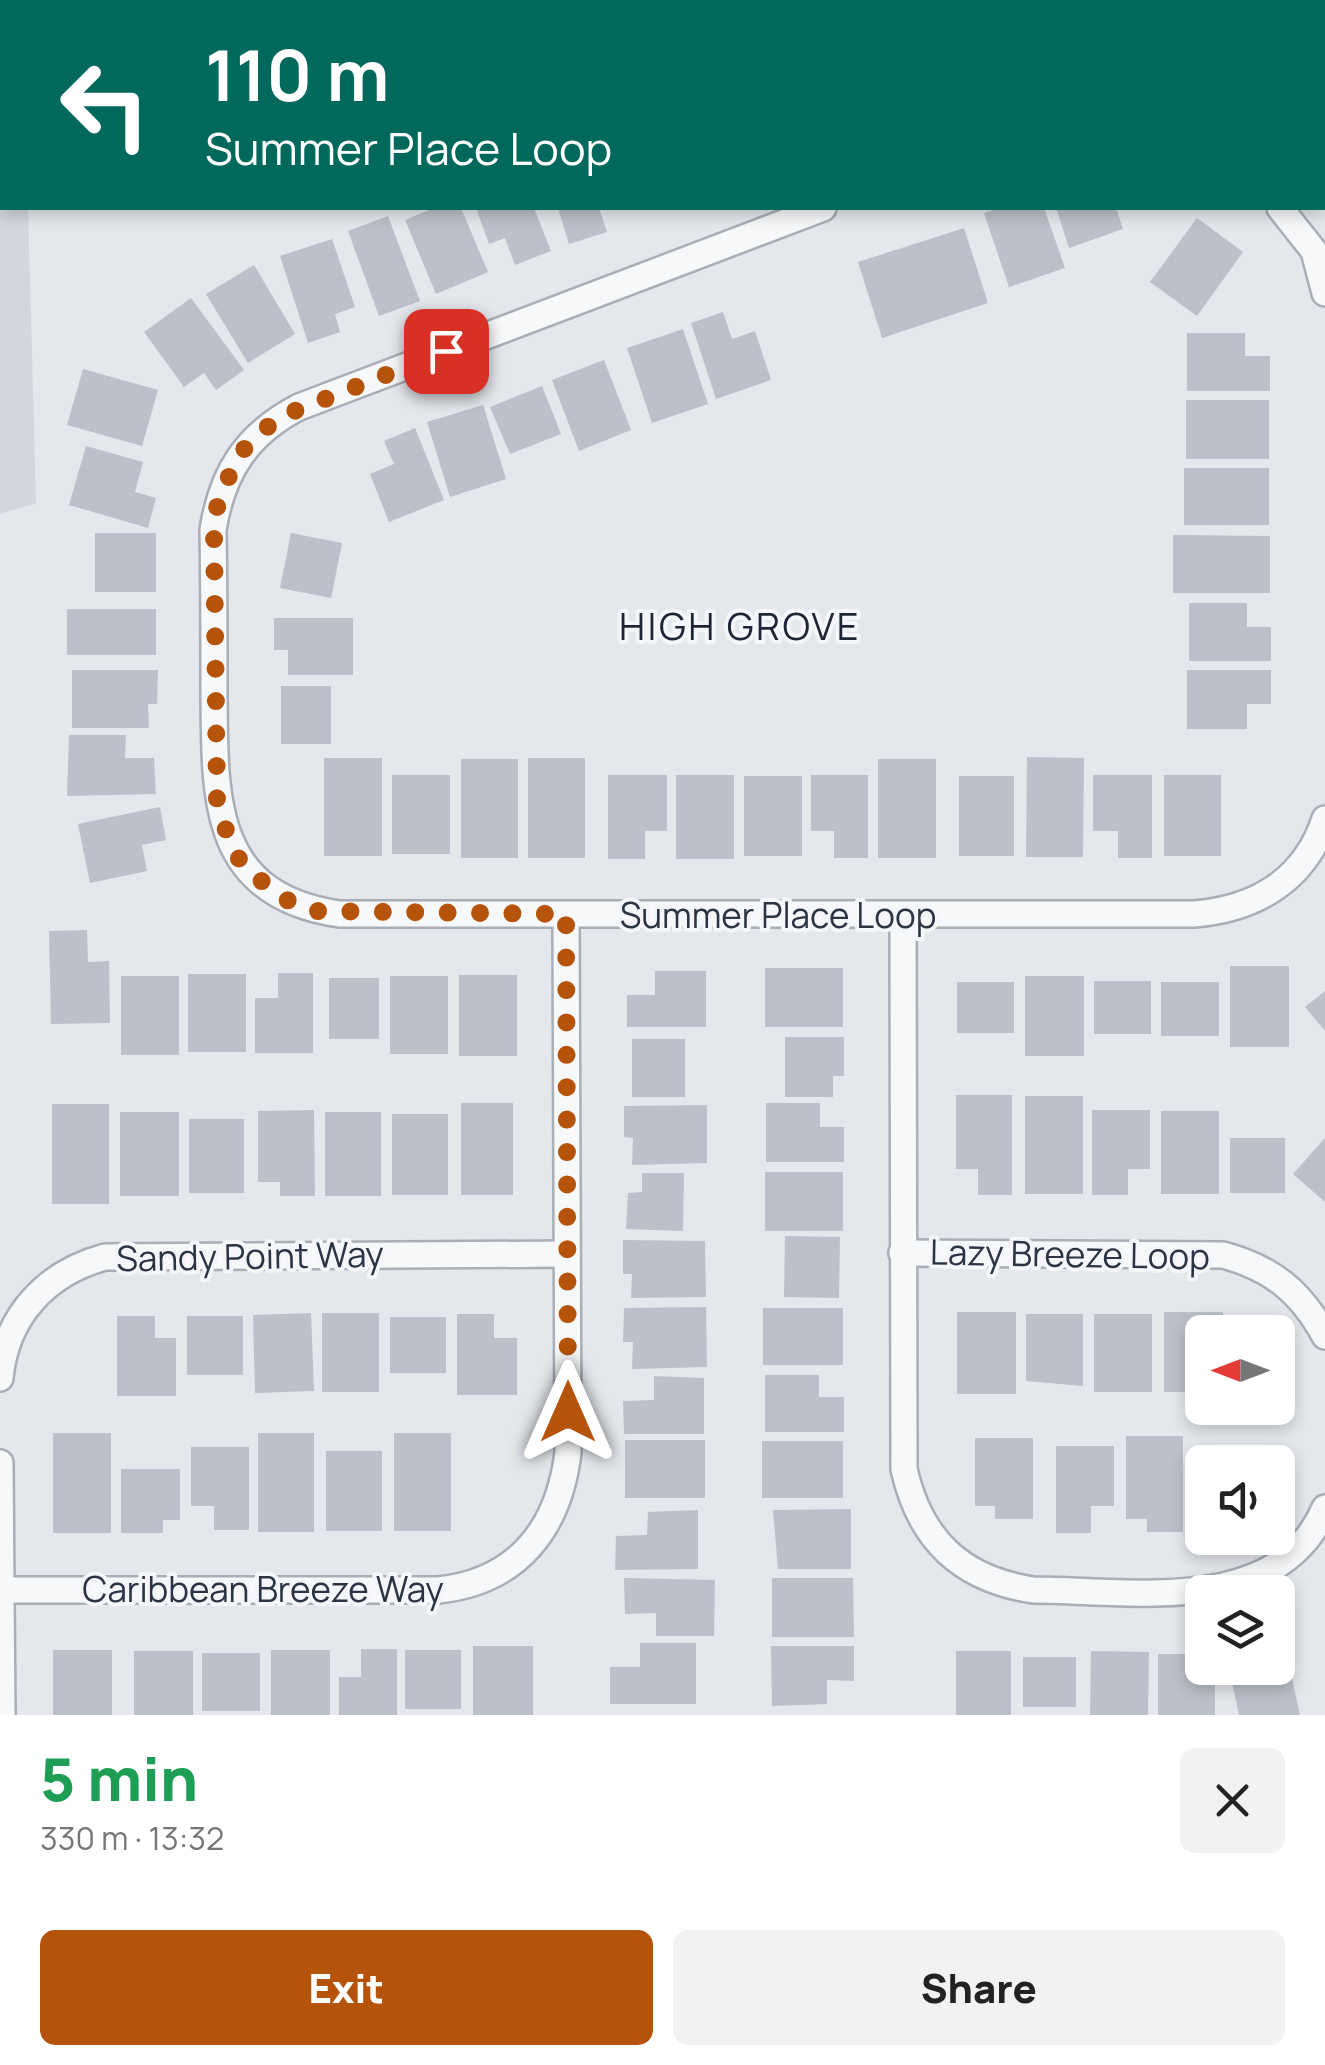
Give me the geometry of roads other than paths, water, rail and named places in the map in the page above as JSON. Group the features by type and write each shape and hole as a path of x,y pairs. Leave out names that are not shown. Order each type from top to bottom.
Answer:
{"street":[{"name":"Summer Place Loop","path":"818,210 299,407 256,435 226,476 214,530 215,776 222,824 248,871 290,902 339,914 1221,912 1271,892 1292,876 1306,859 1325,819"},
{"path":"1282,210 1314,251 1325,293"},
{"name":"Caribbean Breeze Way","path":"1,1590 438,1590 473,1584 504,1571 540,1536 562,1489 568,1452 566,914"},
{"name":"Lazy Breeze Loop","path":"903,914 904,1469 920,1520 936,1544 982,1578 1032,1590 1230,1586 1255,1579 1297,1552 1325,1508"},
{"name":"Lazy Breeze Loop","path":"902,1253 1223,1255 1247,1262 1290,1286 1325,1336"},
{"name":"Sandy Point Way","path":"0,1378 12,1330 32,1300 60,1276 105,1257 567,1254"},
{"path":"0,1463 2,1715"}],"district":[{"name":"HIGH GROVE","path":"740,625"}]}
